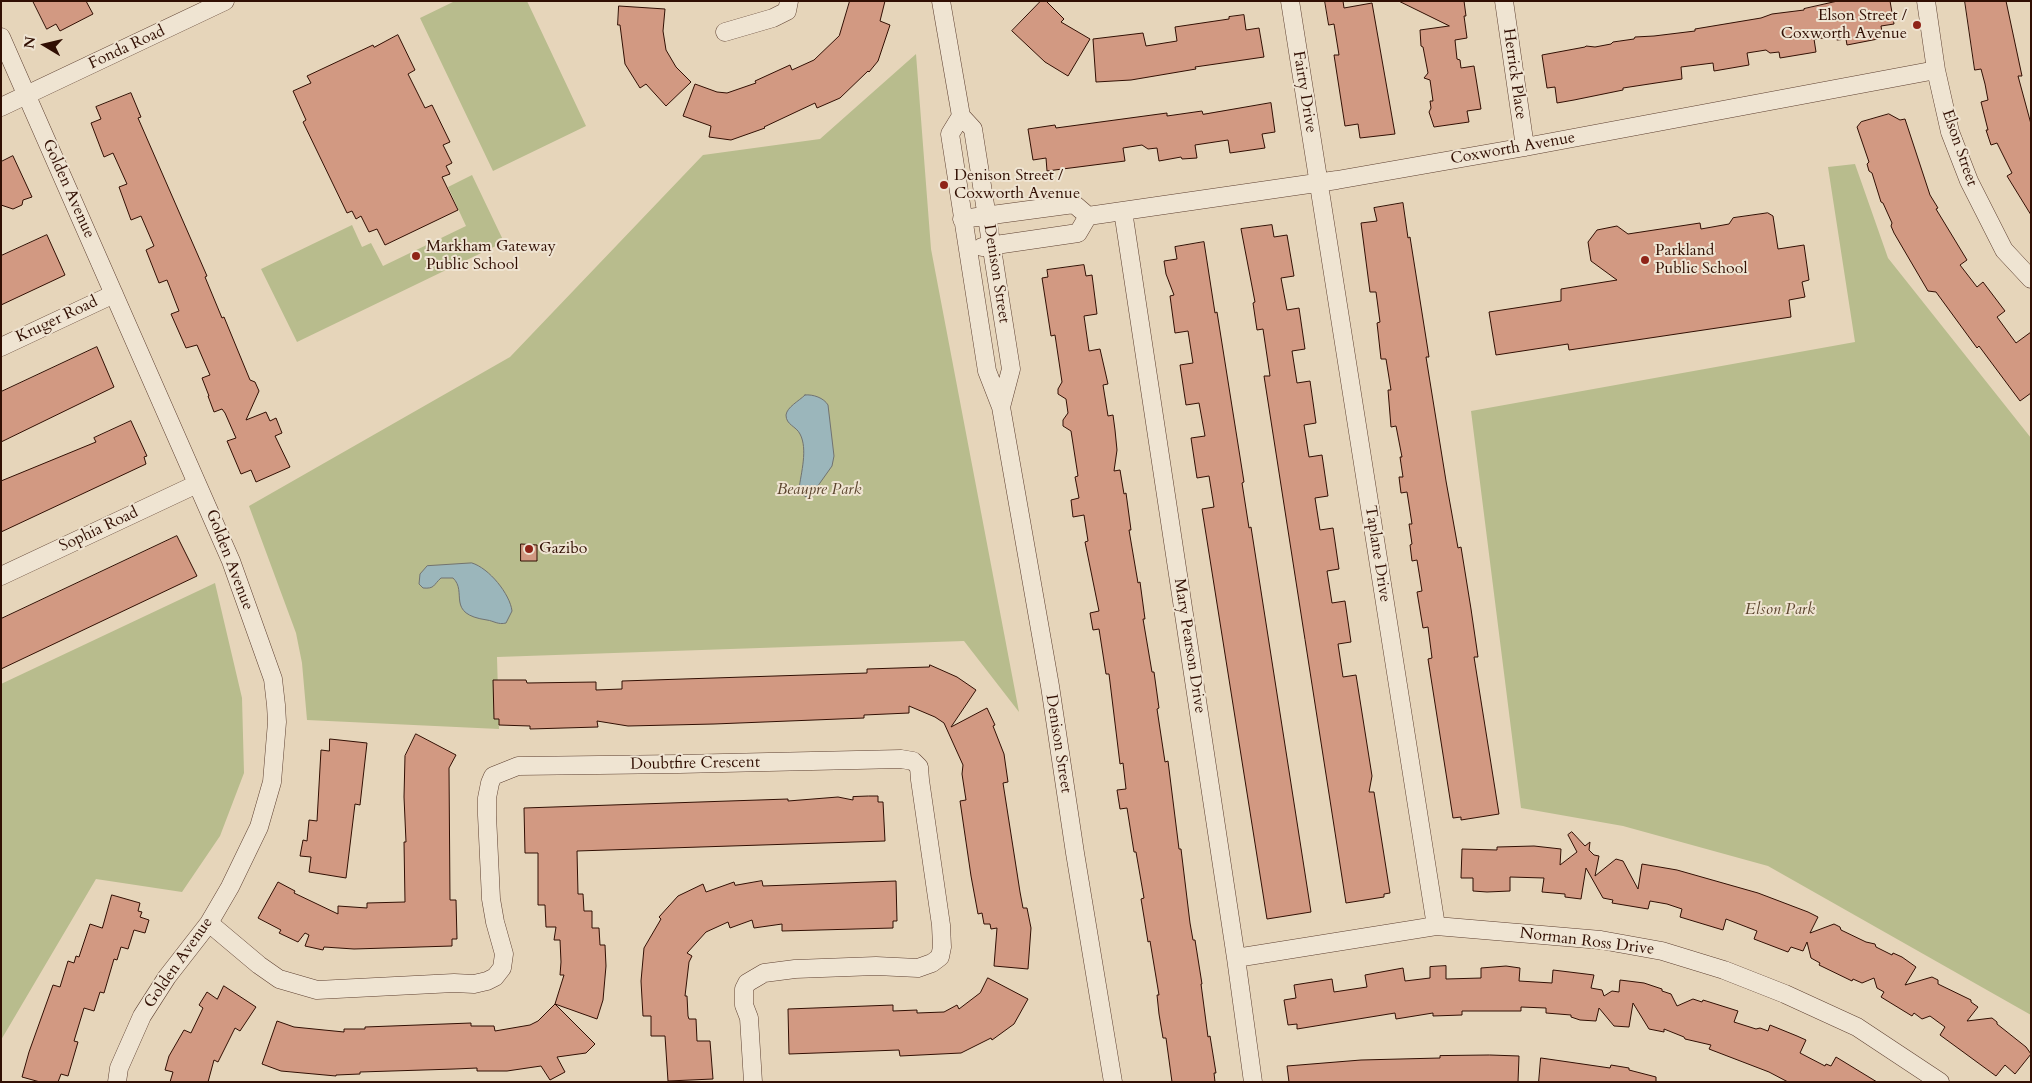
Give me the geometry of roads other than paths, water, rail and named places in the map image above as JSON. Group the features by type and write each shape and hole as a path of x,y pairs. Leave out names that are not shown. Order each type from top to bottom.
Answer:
{"street":[{"name":"Fonda Road","path":"1,107 226,1"},
{"path":"725,32 773,18 787,11 789,1"},
{"name":"Denison Street","path":"942,1 961,116 974,129 1011,369 1001,407"},
{"name":"Fairty Drive","path":"1290,1 1319,183"},
{"name":"Herrick Place","path":"1504,1 1525,147"},
{"name":"Elson Street","path":"1926,1 1936,70 1950,132 1969,181 2004,250 2031,279"},
{"name":"Golden Avenue","path":"1,37 231,561 273,679 277,722 272,782 259,827 230,887 209,923 167,977 142,1016 119,1068 116,1082"},
{"name":"Coxworth Avenue","path":"1088,216 1319,183 1525,147 1936,70"},
{"name":"Denison Street","path":"961,116 950,134 962,219 987,371 1001,407 1050,686 1075,853 1113,1082"},
{"name":"Taplane Drive","path":"1319,183 1436,926"},
{"path":"962,219 1074,204 1088,216 1078,233 968,250"},
{"name":"Mary Pearson Drive","path":"1123,211 1253,1082"},
{"name":"Kruger Road","path":"1,347 114,294"},
{"name":"Sophia Road","path":"1,576 197,484"},
{"name":"Doubtfire Crescent","path":"209,923 259,965 279,978 317,990 454,982 474,984 495,977 502,968 504,954 495,922 491,890 487,798 493,776 518,766 901,759 913,761 919,768 941,925 942,947 940,957 932,963 918,968 876,966 795,969 764,973 747,983 744,990 744,1004 749,1018 753,1082"},
{"name":"Norman Ross Drive","path":"1236,958 1436,926 1601,940 1662,951 1716,968 1784,994 1857,1026 1940,1082"}],"water":[{"path":"805,395 818,397 828,405 834,456 832,466 808,498 799,489 804,447 800,434 786,418 787,412 791,407"},
{"path":"472,563 492,576 507,597 512,611 506,623 474,617 466,613 462,608 459,590 453,578 441,578 430,588 423,588 419,584 420,574 427,566"}],"place":[{"name":"Elson Street / Coxworth Avenue","path":"1917,25"},
{"name":"Denison Street / Coxworth Avenue","path":"944,185"},
{"name":"Markham Gateway Public School","path":"416,256"},
{"name":"Parkland Public School","path":"1645,260"},
{"name":"Gazibo","path":"529,549"}],"park label":[{"name":"Beaupre Park","path":"819,490"},
{"name":"Elson Park","path":"1780,610"}]}
